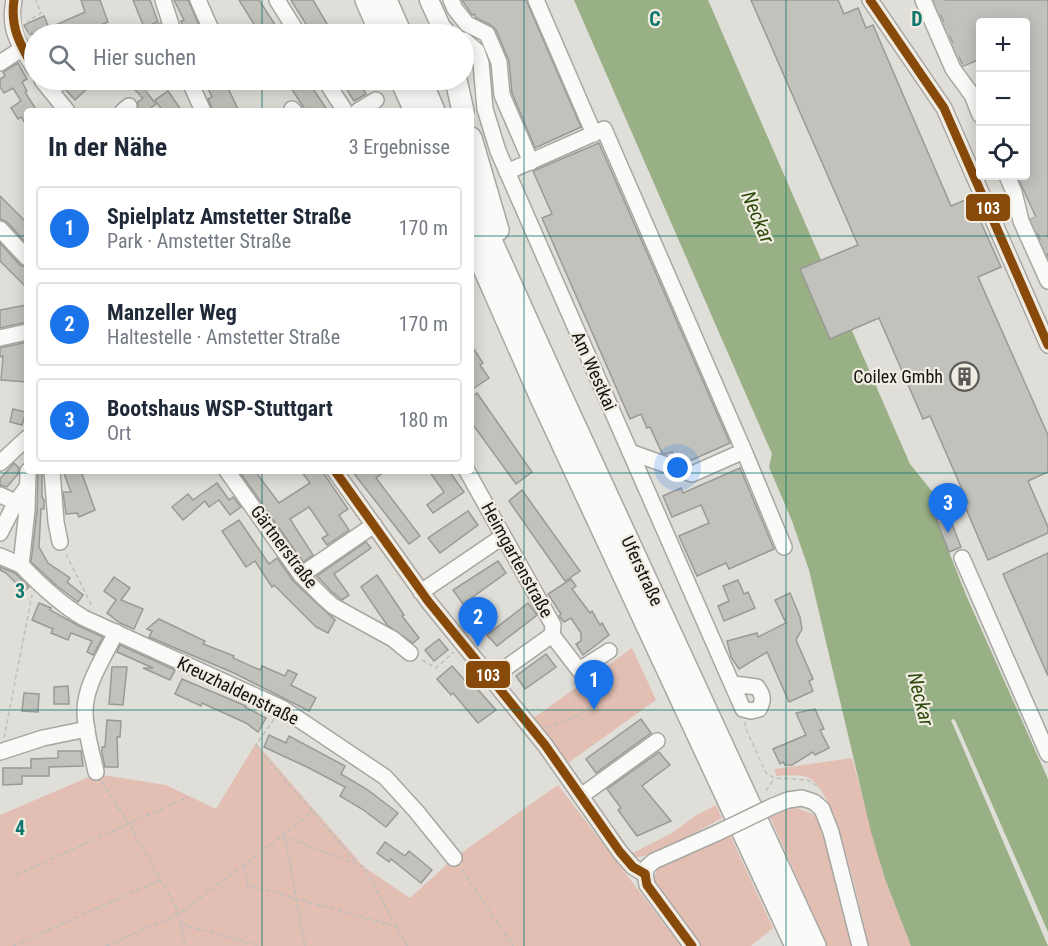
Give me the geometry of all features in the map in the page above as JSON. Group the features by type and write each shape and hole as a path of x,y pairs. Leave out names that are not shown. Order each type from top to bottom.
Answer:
{"highway":[{"path":"366,0 377,24"},
{"path":"386,0 397,24"},
{"path":"406,90 414,108"},
{"path":"425,90 433,108"},
{"path":"458,90 462,108"},
{"path":"474,148 499,234 496,254"},
{"name":"Uferstraße","path":"474,203 815,946"},
{"name":"Uferstraße","path":"474,246 536,388 796,946"},
{"path":"799,912 816,928 825,946"}],"main road":[{"path":"429,0 441,24"}],"street":[{"path":"0,63 23,48 5,18 14,0"},
{"path":"19,0 29,0"},
{"path":"163,0 170,24"},
{"path":"198,0 209,24"},
{"path":"277,0 292,24"},
{"path":"451,0 467,24"},
{"path":"536,0 594,134"},
{"path":"870,0 944,108 1048,345"},
{"path":"922,0 953,69 972,94"},
{"path":"474,28 487,34 499,62 502,95 531,162"},
{"name":"Am Westkai","path":"474,57 481,63 485,109 498,151 743,709"},
{"path":"965,65 976,103"},
{"path":"50,90 65,108"},
{"path":"194,90 202,108"},
{"path":"331,90 343,108"},
{"path":"363,108 376,100"},
{"path":"507,172 604,129 784,547"},
{"path":"1009,180 1031,219"},
{"path":"1014,192 1021,221 1048,281"},
{"path":"2,234 24,255"},
{"path":"0,338 24,333"},
{"path":"0,463 23,442"},
{"path":"630,452 692,474 744,451"},
{"path":"0,556 21,565 27,510 28,474"},
{"path":"52,474 60,543"},
{"name":"Gärtnerstraße","path":"229,474 301,575 333,606 393,639 410,653"},
{"path":"338,474 421,592 535,733 625,858 633,867 645,874"},
{"name":"Heimgartenstraße","path":"469,474 553,625 552,634 507,667"},
{"path":"0,533 16,502 27,488"},
{"path":"0,495 16,502"},
{"path":"301,575 374,525"},
{"path":"421,592 502,537"},
{"path":"962,558 1048,754"},
{"name":"Kreuzhaldenstraße","path":"21,565 65,607 101,626 282,708 385,777 454,858"},
{"path":"96,772 85,710 88,691 116,632"},
{"path":"552,634 579,670 609,651"},
{"path":"733,684 757,687 762,694 759,709 751,711 743,709"},
{"path":"0,752 43,738 87,729"},
{"path":"581,796 657,741"},
{"path":"692,946 647,885 645,874 647,867 654,861 773,806 802,798 814,802 822,809 831,831 860,946"}],"path":[{"path":"27,23 41,13 36,0"},
{"path":"126,108 147,90"},
{"path":"60,543 101,626"},
{"path":"0,752 35,580"},
{"path":"410,653 436,668 462,645"},
{"path":"535,733 578,716 596,701"},
{"path":"282,708 256,745 286,783 358,864"},
{"path":"743,709 746,729 766,772 774,778 808,780 817,786 814,802"},
{"path":"96,772 129,824 179,914 185,946"},
{"path":"766,791 774,778"},
{"path":"16,875 188,797"},
{"path":"106,946 179,914 313,811"},
{"path":"282,836 364,867 407,946"},
{"path":"285,837 305,946"},
{"path":"454,858 513,946"},
{"path":"244,865 248,885 398,927"},
{"path":"13,946 161,879"},
{"path":"180,924 261,946"}],"shaded area":[{"path":"632,648 656,700 565,765 532,719"},
{"path":"256,743 364,867 410,898 454,858 558,785 681,946 0,946 0,815 96,774 166,785 216,809"},
{"path":"852,758 885,879 911,946 869,946 847,857 831,809 822,791 812,780 804,776 776,776 775,769"},
{"path":"716,805 722,818 652,854 641,857 629,855 672,833 695,816"},
{"path":"794,807 818,816 854,946 827,946 770,817"},
{"path":"730,835 773,928 751,946 700,946 657,888 654,878 658,867 704,844 706,847"}],"water":[{"name":"Neckar","path":"574,0 708,0 910,464 943,505 961,547 949,552 1048,779 1048,932 956,722 954,719 951,720 1048,946 911,946 885,879 871,832 809,570 792,521 769,467 772,454"}],"building":[{"path":"81,0 100,0 108,22 58,24 85,12"},
{"path":"133,0 150,0 158,22 143,24"},
{"path":"174,0 188,0 199,24 182,24 181,21 184,20"},
{"path":"239,0 259,0 275,24 254,24"},
{"path":"291,0 313,0 327,24 306,24"},
{"path":"462,0 526,0 581,127 535,148 512,93 509,61 496,30 476,18 474,14 472,15"},
{"name":"Coilex Gmbh","path":"751,0 838,0 844,14 858,8 866,28 873,25 951,206 970,198 1001,267 978,277 1048,435 1048,472 1028,481 1048,527 1048,533 988,560 964,504 968,503 930,416 923,419 879,318 830,339 800,269 858,245"},
{"path":"934,0 1048,0 1048,257 1031,219 1036,217 1019,180 1030,180 1030,18 976,18 976,61 963,66"},
{"path":"44,16 47,24 26,24"},
{"path":"18,63 24,74 22,82 24,90 26,90 25,92 35,108 24,108 24,122 21,117 18,119 11,108 21,101 13,88 4,93 0,87 0,79 5,76 3,72"},
{"path":"66,90 86,90 75,100"},
{"path":"135,90 145,90 156,104 150,108 137,108 138,102 143,98"},
{"path":"209,90 229,90 238,108 212,108 208,99 212,97"},
{"path":"292,90 314,90 326,108 304,108"},
{"path":"347,90 364,90 366,94 354,101"},
{"path":"168,91 180,108 161,108 155,100"},
{"path":"599,143 730,443 687,462 675,458 672,452 662,453 641,414 630,419 542,218 552,214 533,171"},
{"path":"0,196 24,220 24,241 7,222 0,219"},
{"path":"0,243 20,265 24,266 24,285 0,261"},
{"path":"24,306 24,323 0,328 0,310"},
{"path":"24,343 24,382 1,380 3,356 0,357 0,348"},
{"path":"474,350 483,363 480,365 489,378 474,388"},
{"path":"477,393 532,472 516,484 474,426 474,395"},
{"path":"13,409 24,412 22,425 10,422"},
{"path":"14,463 19,468 18,474 7,487 0,485 0,479"},
{"path":"740,468 774,549 729,569 726,563 697,576 679,536 709,523 701,505 672,517 663,496 681,488 683,493"},
{"path":"38,474 42,474 44,509 41,509 39,547 48,563 70,578 67,582 83,595 78,602 31,562 37,511"},
{"path":"64,474 82,474 95,510 79,517 77,513 66,514 63,492 71,492"},
{"path":"241,474 257,474 279,503 310,483 303,474 324,474 348,509 339,515 349,530 327,545 322,538 328,535 309,507 290,519 313,555 303,562"},
{"path":"354,474 381,474 376,478 420,536 409,544"},
{"path":"431,474 451,474 464,492 433,513 427,505 444,492"},
{"path":"217,483 229,500 233,497 241,507 230,515 219,500 209,507 205,501 183,520 172,507 188,494 193,500"},
{"path":"522,490 580,571 565,581 509,501"},
{"path":"468,511 478,525 440,553 428,538"},
{"path":"948,514 961,547 949,552 936,519"},
{"path":"239,520 269,564 277,558 294,582 335,620 328,633 316,627 274,585 272,587 255,561 246,567 222,531"},
{"path":"366,542 371,548 334,574 349,595 342,600 317,576"},
{"path":"1048,553 1048,676 1003,574"},
{"path":"498,561 506,573 463,604 453,590"},
{"path":"0,567 15,573 29,587 24,591 0,570"},
{"path":"377,575 404,615 402,616 419,638 413,643 387,625 361,587"},
{"path":"114,577 130,588 121,600 143,609 134,629 120,623 107,613 116,600 104,591"},
{"path":"571,579 576,586 572,589 590,613 592,611 600,625 602,623 609,635 583,655 576,644 581,641 581,633 571,618 564,622 548,594"},
{"path":"738,580 744,594 748,592 755,608 724,621 718,606 729,601 723,586"},
{"path":"790,593 800,617 802,629 796,640 813,679 809,681 813,691 789,702 767,652 739,669 731,657 727,641 757,633 758,637 786,623 775,600"},
{"path":"39,603 103,637 93,655 87,652 92,641 71,633 68,640 51,633 53,629 32,620"},
{"path":"528,603 537,615 497,646 487,635"},
{"path":"159,619 205,641 203,644 234,656 233,658 260,670 262,666 285,676 288,670 297,674 291,685 316,698 309,711 234,673 149,637 152,631 147,629"},
{"path":"439,639 448,650 434,661 425,650"},
{"path":"120,645 175,670 170,680 143,668 153,668 117,652"},
{"path":"546,654 556,667 525,689 516,676"},
{"path":"452,666 469,685 472,683 496,710 478,723 453,693 451,695 437,679"},
{"path":"112,667 127,667 123,705 109,704"},
{"path":"182,679 246,706 266,718 258,732 246,723 202,703 201,706 175,694"},
{"path":"68,686 69,704 54,704 54,687"},
{"path":"24,693 39,694 38,712 22,711"},
{"path":"815,709 824,729 820,730 829,748 815,755 813,752 792,765 785,765 783,762 780,764 773,749 806,735 796,713"},
{"path":"641,719 651,733 596,773 586,759"},
{"path":"107,720 121,721 120,737 117,737 118,767 105,767 102,747 105,747"},
{"path":"269,735 286,743 289,736 345,766 341,774 368,790 398,813 386,827 340,796 345,787 264,747"},
{"path":"58,751 81,751 83,766 49,767 49,776 22,776 22,784 3,785 3,768 31,768 31,759 58,758"},
{"path":"659,752 670,765 642,786 671,821 637,836 618,810 621,808 607,789"},
{"path":"385,842 405,856 409,851 432,870 421,883 391,859 389,862 377,853"}],"tunnel":[{"path":"936,0 965,65"},
{"path":"1031,219 1048,258"}],"transit line":[{"name":"103","path":"14,0 13,19 24,51"},
{"name":"103","path":"870,0 944,108 1048,345"},
{"name":"103","path":"337,474 428,601 545,745 620,852 633,867 645,874"},
{"name":"103","path":"645,874 647,885 692,946"}],"place":[{"name":"Coilex Gmbh","path":"964,377"},
{"name":"Bootshaus WSP-Stuttgart","path":"948,533"},
{"name":"Manzeller Weg","path":"478,647"},
{"name":"Spielplatz Amstetter Straße","path":"594,710"}]}
